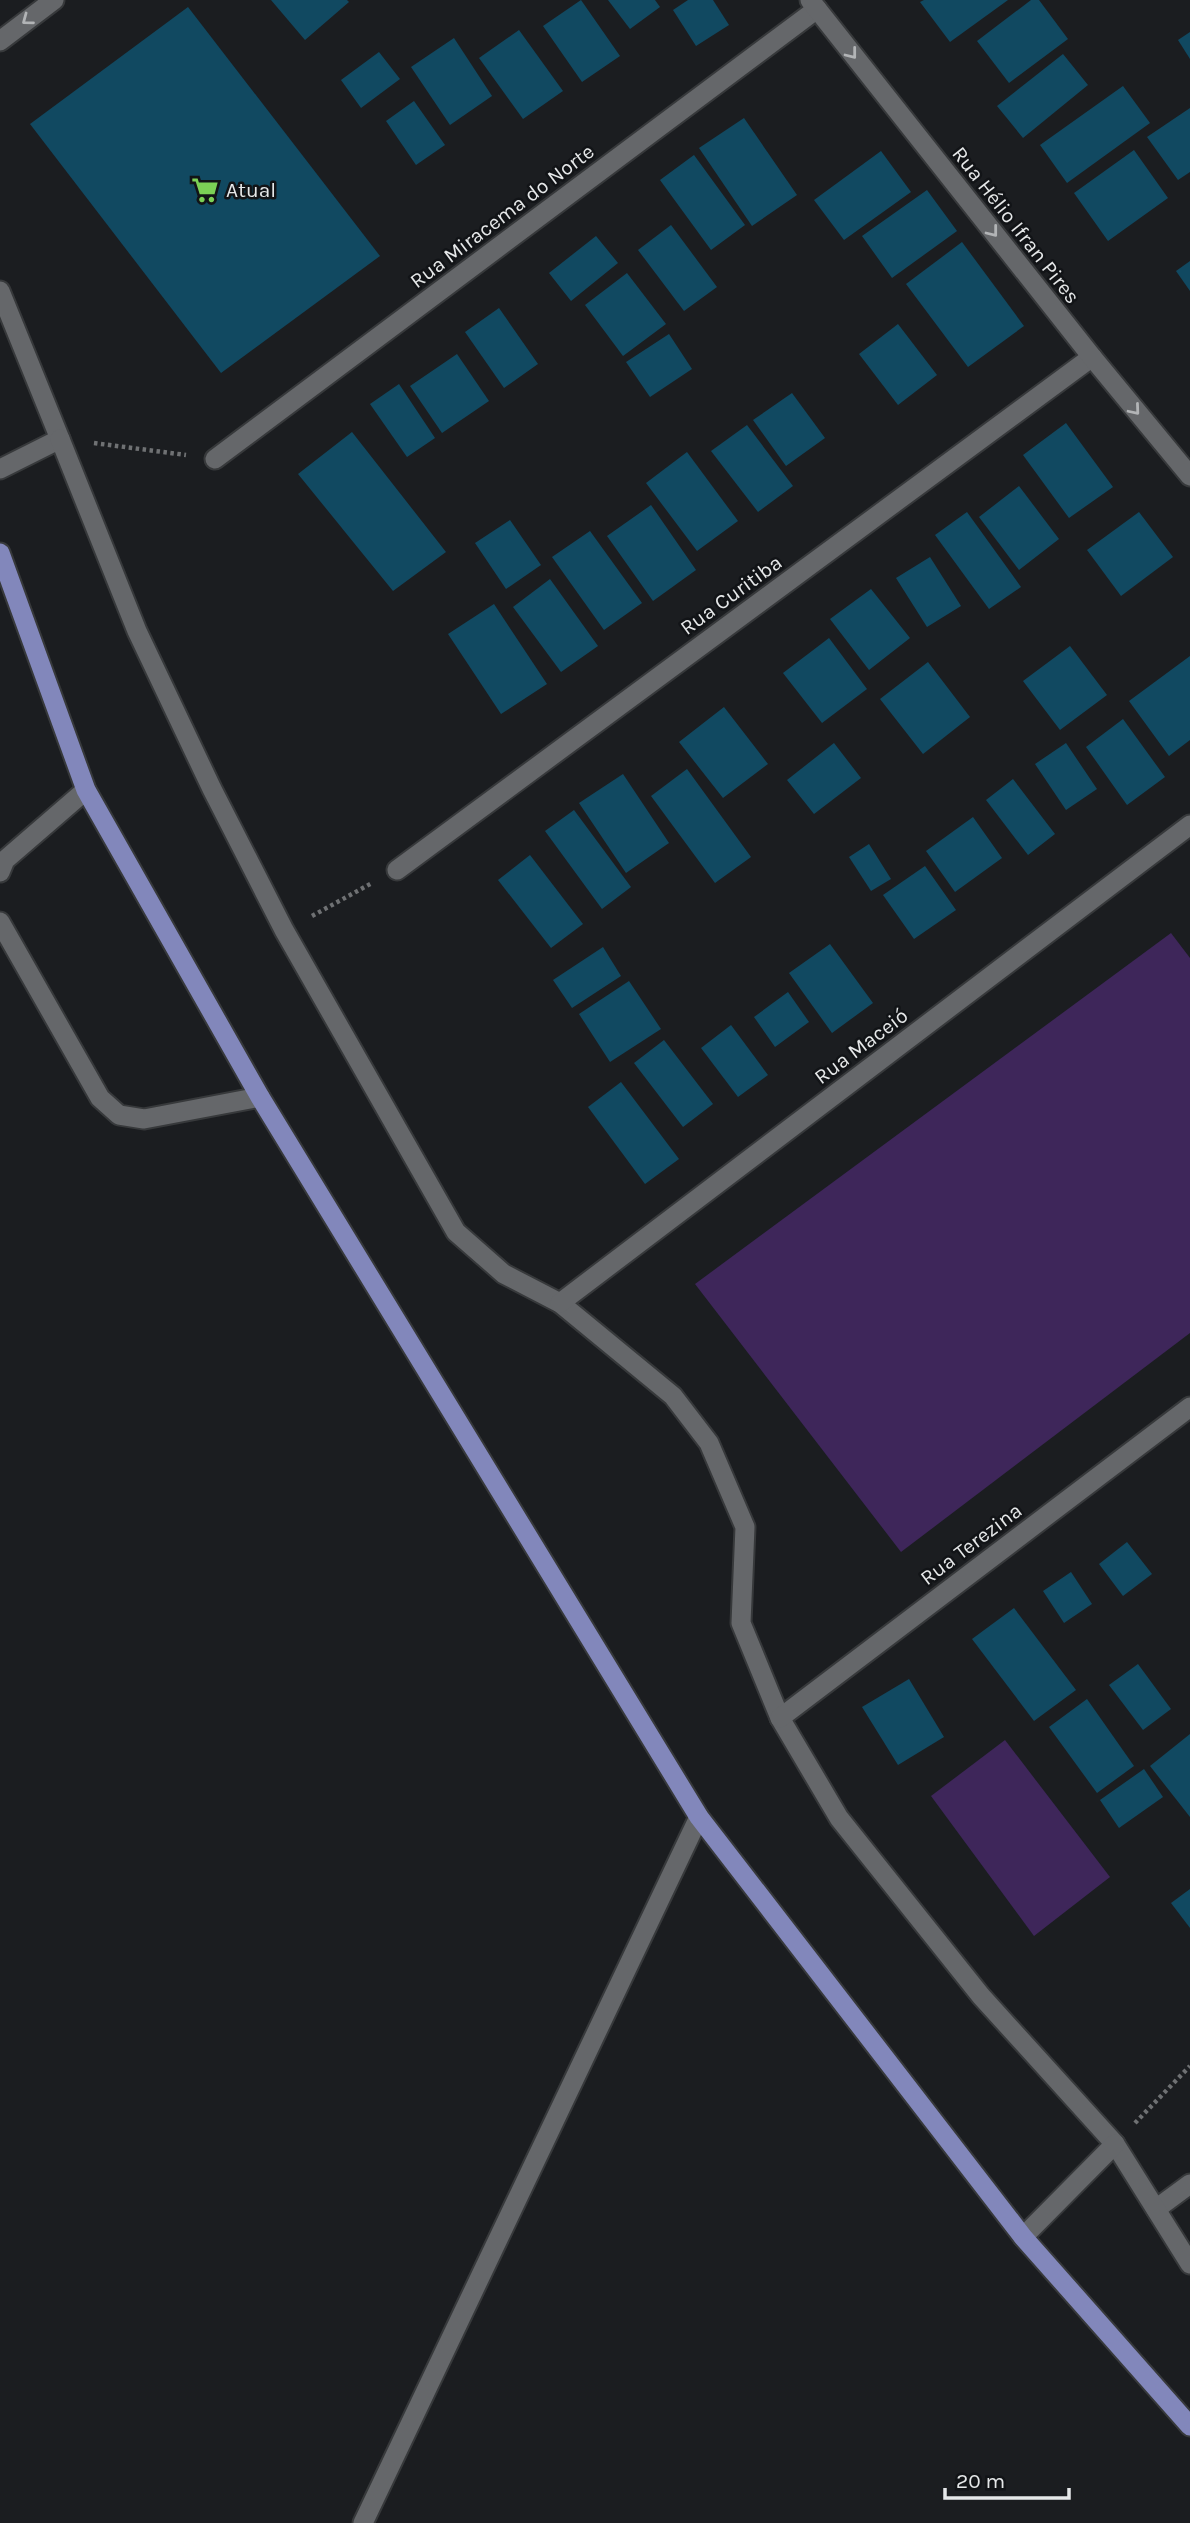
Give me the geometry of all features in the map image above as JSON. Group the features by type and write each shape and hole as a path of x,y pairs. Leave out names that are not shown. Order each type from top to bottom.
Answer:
{"main road":[{"path":"0,553 86,790 260,1097 699,1817 1023,2237 1190,2426"}],"street":[{"path":"0,41 54,0"},
{"name":"Rua Hélio Ifran Pires","path":"813,5 1092,357 1190,475"},
{"name":"Rua Miracema do Norte","path":"215,459 813,5"},
{"path":"0,290 137,631 212,789 284,930 456,1232 504,1274 560,1303 673,1396 709,1443 745,1527 741,1623 780,1718 839,1818 981,1996 1115,2144 1190,2264"},
{"name":"Rua Curitiba","path":"397,870 1092,357"},
{"path":"0,469 60,439"},
{"path":"0,872 5,860 86,790"},
{"name":"Rua Maceió","path":"560,1303 1190,825"},
{"path":"0,922 100,1098 119,1115 144,1119 260,1097"},
{"name":"Rua Terezina","path":"780,1718 1190,1407"},
{"path":"363,2523 699,1817"},
{"path":"1023,2237 1115,2144"},
{"path":"1156,2209 1190,2184"}],"path":[{"path":"60,439 215,459"},
{"path":"284,930 397,870"},
{"path":"1115,2144 1190,2066"}],"shaded area":[{"path":"1171,933 1190,958 1190,1333 901,1552 695,1284"},
{"path":"1005,1740 1110,1877 1034,1936 931,1796"}],"building":[{"path":"271,0 347,0 349,2 305,40"},
{"path":"581,0 620,56 582,82 543,26"},
{"path":"608,0 655,0 660,7 630,29"},
{"path":"688,0 713,0 729,25 696,46 673,10"},
{"path":"1008,0 950,42 920,2"},
{"path":"1031,0 1039,0 1068,39 1009,83 977,41"},
{"name":"Atual","path":"188,7 380,256 221,373 30,124"},
{"path":"519,30 563,91 523,119 479,58"},
{"path":"1190,32 1190,59 1178,40"},
{"path":"454,38 492,96 450,125 411,67"},
{"path":"379,52 400,79 361,108 341,80"},
{"path":"1063,54 1088,85 1023,138 997,106"},
{"path":"1123,86 1150,123 1067,183 1040,145"},
{"path":"414,101 445,145 416,165 386,121"},
{"path":"1190,108 1190,172 1178,180 1147,137"},
{"path":"744,118 797,195 752,226 699,148"},
{"path":"1134,150 1168,198 1108,241 1074,193"},
{"path":"881,151 911,192 844,240 814,200"},
{"path":"694,155 745,225 711,250 660,180"},
{"path":"927,190 957,231 892,278 862,236"},
{"path":"671,225 717,287 684,311 638,250"},
{"path":"596,236 618,263 571,301 549,273"},
{"path":"962,242 1024,326 968,367 906,284"},
{"path":"1190,261 1190,291 1176,271"},
{"path":"627,273 666,324 623,356 585,305"},
{"path":"499,308 538,364 504,388 465,332"},
{"path":"898,324 937,375 898,405 859,354"},
{"path":"669,334 692,369 650,397 626,362"},
{"path":"457,354 489,401 442,433 410,386"},
{"path":"399,384 435,438 407,457 370,404"},
{"path":"792,393 825,438 786,466 753,420"},
{"path":"1066,423 1113,487 1069,518 1023,455"},
{"path":"747,425 793,486 758,512 711,451"},
{"path":"352,432 446,552 393,591 298,474"},
{"path":"687,452 738,521 697,551 646,483"},
{"path":"1019,486 1059,539 1019,570 979,517"},
{"path":"651,505 696,570 653,601 607,536"},
{"path":"967,512 1021,587 989,609 935,535"},
{"path":"1139,512 1173,557 1121,596 1087,550"},
{"path":"510,520 541,565 506,589 475,543"},
{"path":"590,531 642,603 604,630 552,557"},
{"path":"930,557 961,606 927,627 896,578"},
{"path":"550,579 598,646 561,672 513,607"},
{"path":"871,589 910,638 869,670 830,619"},
{"path":"494,604 547,684 501,714 448,634"},
{"path":"829,638 867,689 822,723 783,673"},
{"path":"1070,646 1107,695 1060,730 1023,681"},
{"path":"1190,656 1190,740 1169,756 1129,701"},
{"path":"928,662 970,717 923,754 880,699"},
{"path":"724,707 768,764 723,798 679,742"},
{"path":"1123,719 1165,777 1127,805 1086,747"},
{"path":"834,743 861,778 814,814 787,780"},
{"path":"1066,743 1097,789 1066,810 1035,764"},
{"path":"687,769 751,857 715,883 651,796"},
{"path":"623,774 669,843 626,873 579,803"},
{"path":"1013,779 1055,834 1028,855 986,800"},
{"path":"574,810 631,887 602,909 545,831"},
{"path":"973,817 1002,858 955,892 926,851"},
{"path":"869,844 891,879 871,891 849,857"},
{"path":"530,855 583,924 551,948 498,880"},
{"path":"925,866 956,910 914,939 883,895"},
{"path":"830,944 873,1003 832,1033 789,973"},
{"path":"603,947 621,976 572,1008 553,980"},
{"path":"629,981 661,1029 610,1062 579,1014"},
{"path":"788,992 809,1022 775,1047 754,1017"},
{"path":"731,1025 768,1075 738,1097 701,1048"},
{"path":"664,1040 713,1104 683,1127 634,1063"},
{"path":"621,1082 679,1159 645,1184 588,1107"},
{"path":"1127,1542 1152,1574 1123,1596 1099,1564"},
{"path":"1071,1572 1092,1604 1064,1623 1043,1591"},
{"path":"1014,1608 1076,1690 1034,1721 972,1639"},
{"path":"1138,1664 1171,1709 1143,1730 1109,1685"},
{"path":"909,1679 944,1737 898,1765 862,1707"},
{"path":"1087,1699 1134,1766 1097,1793 1049,1727"},
{"path":"1190,1734 1190,1817 1150,1766"},
{"path":"1144,1769 1163,1797 1119,1828 1100,1800"},
{"path":"1190,1889 1190,1928 1171,1903"}],"place":[{"name":"Atual","path":"205,190"}]}
